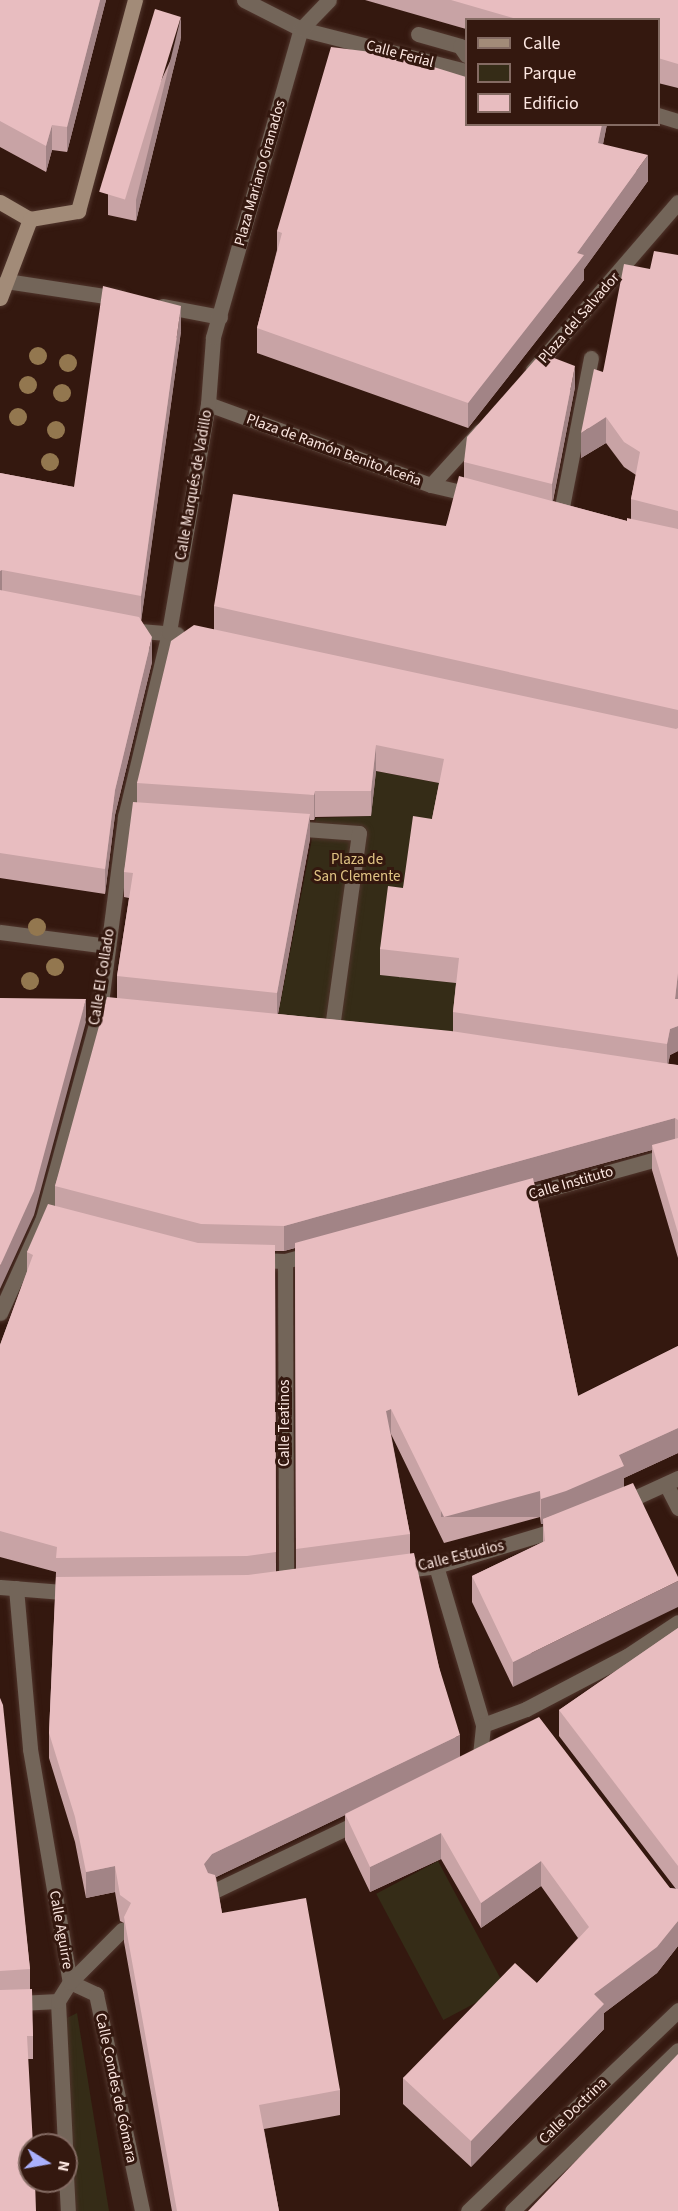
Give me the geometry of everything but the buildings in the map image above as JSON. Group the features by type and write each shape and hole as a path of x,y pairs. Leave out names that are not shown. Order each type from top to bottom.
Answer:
{"street":[{"path":"0,202 30,219 78,211 135,0"},
{"path":"244,0 301,29"},
{"name":"Plaza Mariano Granados","path":"213,337 301,29 329,0"},
{"name":"Calle Ferial","path":"301,29 465,71"},
{"path":"418,34 460,46 465,54"},
{"path":"660,116 678,121"},
{"name":"Plaza del Salvador","path":"525,379 678,202"},
{"path":"0,298 30,219"},
{"path":"6,281 144,302 220,317"},
{"name":"Calle Marqués de Vadillo","path":"169,633 208,404 213,337"},
{"path":"581,522 554,515 591,358"},
{"name":"Plaza de Ramón Benito Aceña","path":"208,404 431,485 494,500"},
{"path":"431,485 487,423"},
{"path":"109,626 193,638"},
{"name":"Calle El Collado","path":"0,1312 48,1220 105,1010 108,946 131,817 169,633"},
{"path":"277,827 359,833 331,1034"},
{"path":"0,932 108,946"},
{"name":"Calle Instituto","path":"505,1201 678,1153"},
{"path":"243,1260 285,1261 327,1250"},
{"name":"Calle Teatinos","path":"267,1588 291,1585 285,1261"},
{"path":"601,1512 672,1481 678,1508"},
{"name":"Calle Estudios","path":"378,1573 436,1566 580,1521"},
{"path":"436,1566 483,1725 480,1755 458,1775"},
{"path":"0,1587 52,1593 87,1592"},
{"name":"Calle Aguirre","path":"16,1588 30,1749 70,1982 58,2001"},
{"path":"483,1725 530,1714 627,1656 678,1622"},
{"path":"214,1891 373,1815"},
{"path":"70,1982 122,1930"},
{"name":"Calle Condes de Gómara","path":"70,1982 96,1994 142,2211"},
{"path":"0,2004 58,2001 64,2133"},
{"name":"Calle Doctrina","path":"468,2211 678,2010"},
{"name":"Calle Doctrina","path":"512,2211 678,2050"},
{"path":"67,2193 68,2211"}],"green space":[{"name":"Plaza de San Clemente","path":"376,771 444,784 461,969 453,1034 278,1015 316,818 371,816"},
{"path":"438,1861 505,1987 443,2020 376,1894"},
{"path":"77,2013 109,2211 76,2211 78,2133 72,2133 65,2019"}]}
